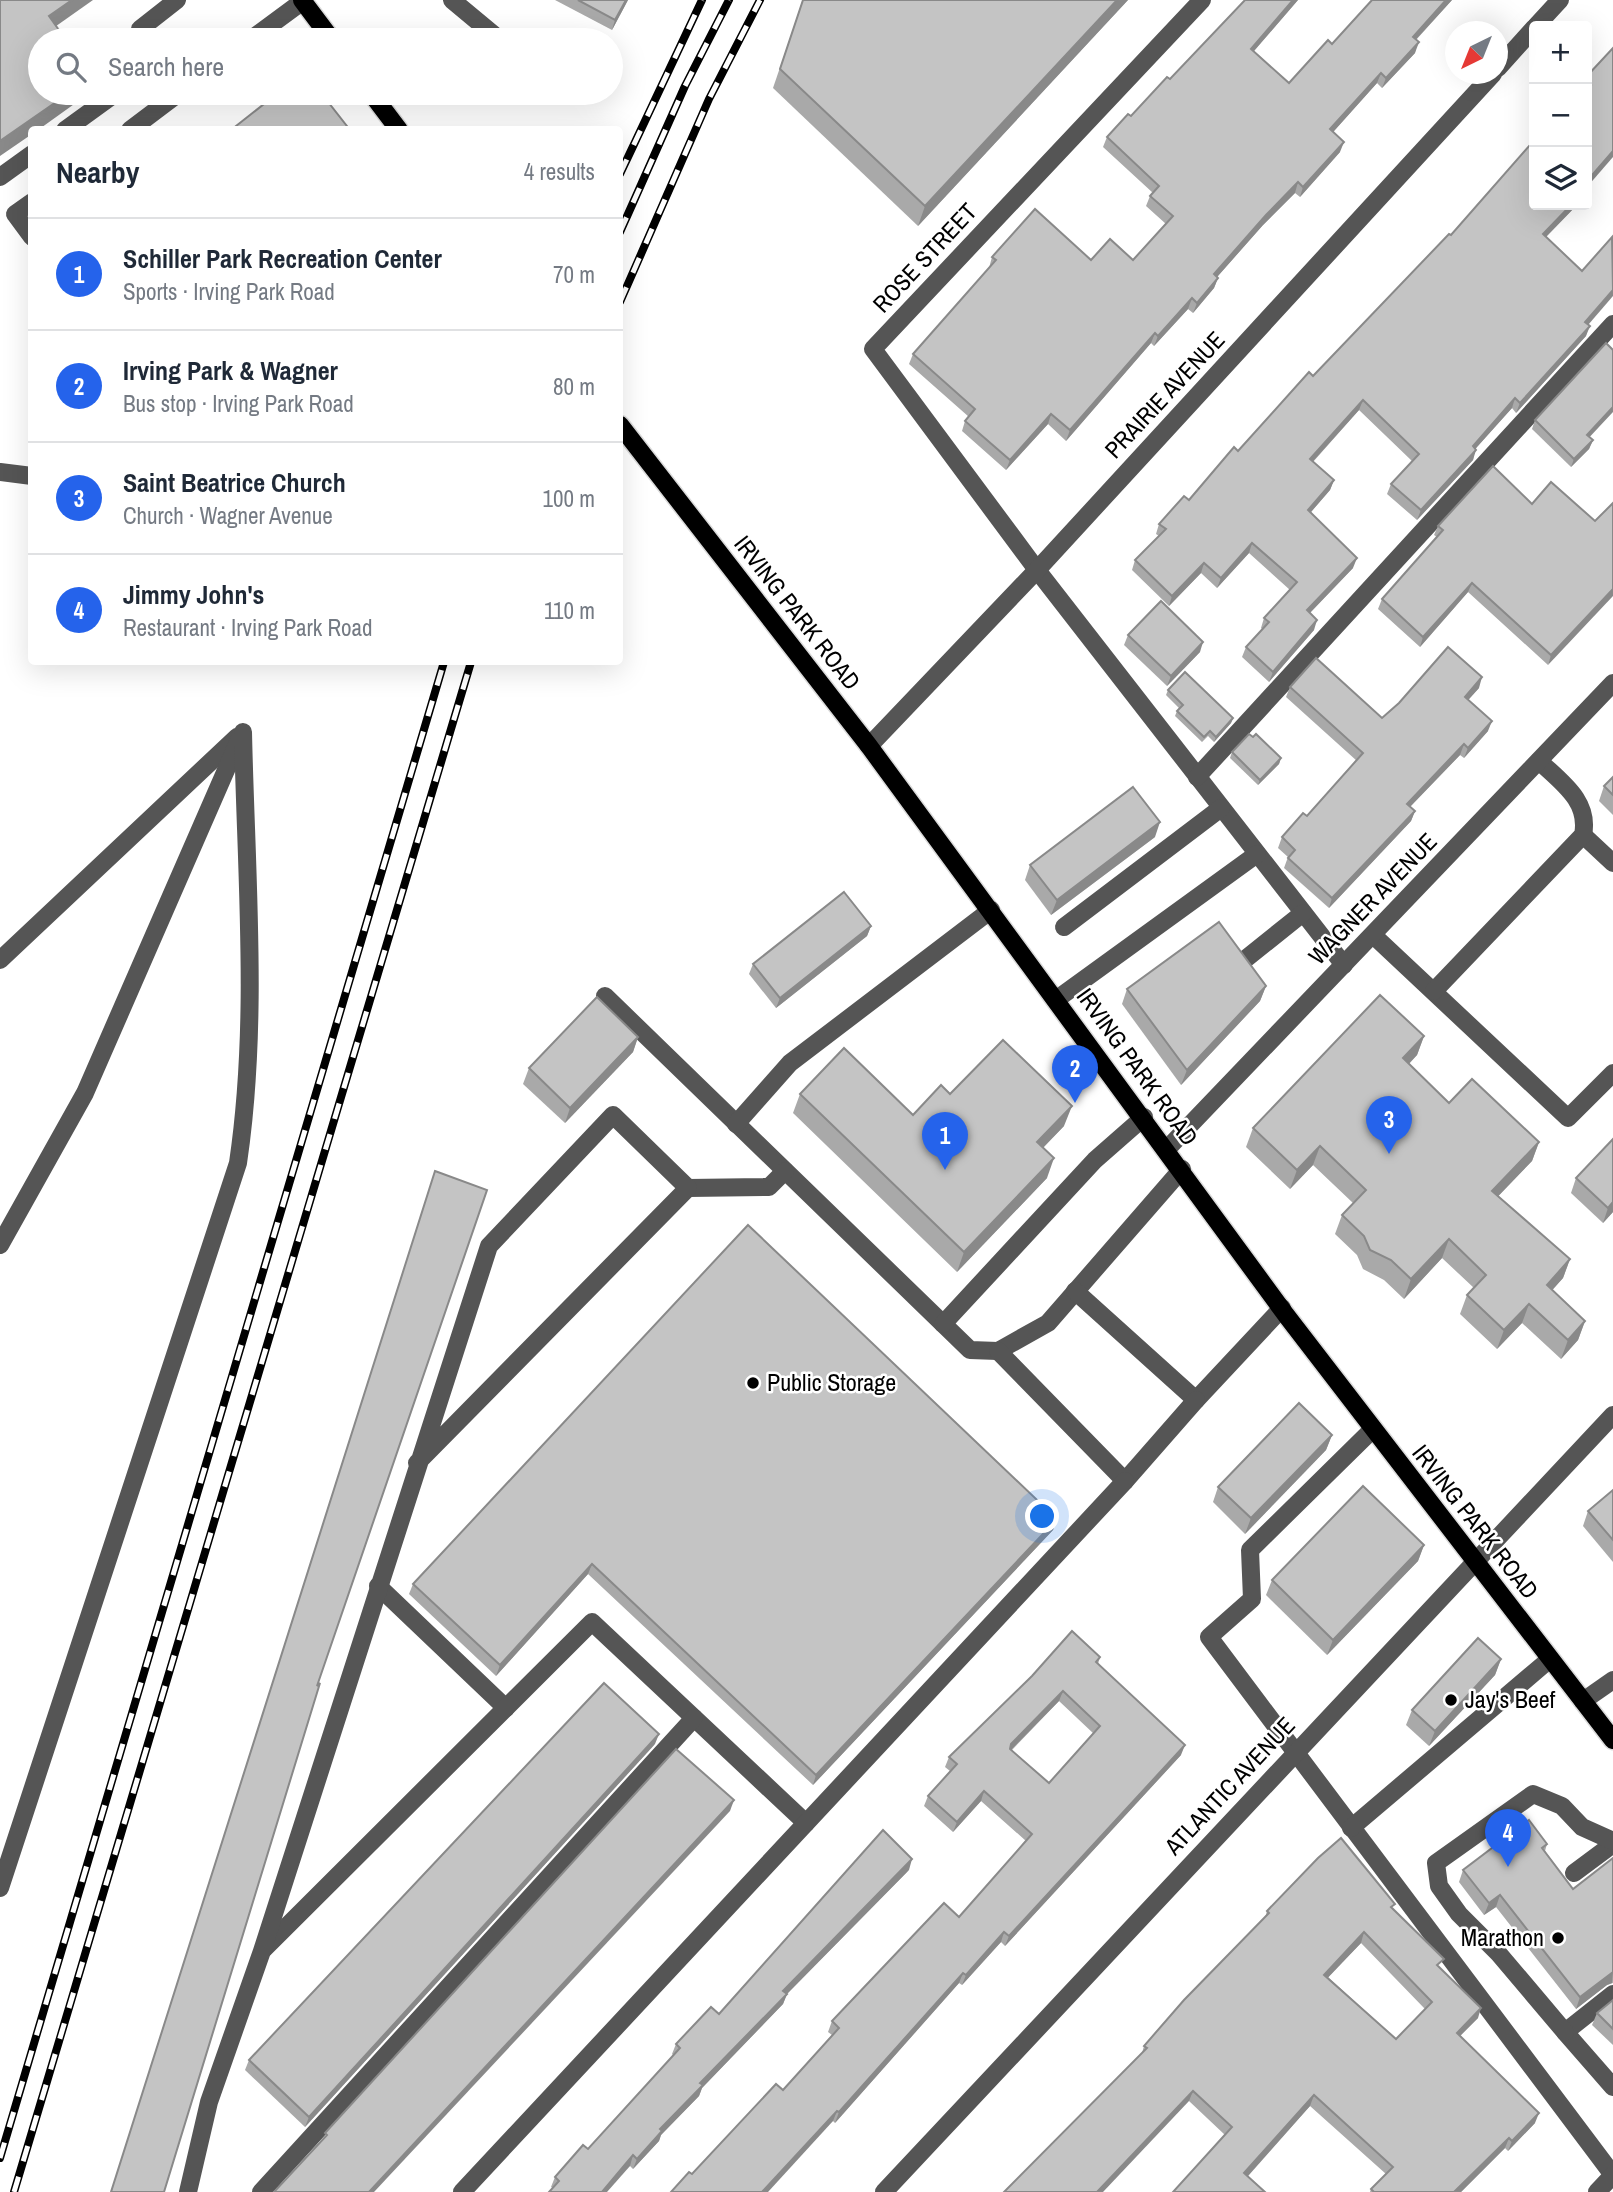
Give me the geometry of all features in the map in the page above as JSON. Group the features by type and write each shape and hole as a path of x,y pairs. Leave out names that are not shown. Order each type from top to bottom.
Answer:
{"main road":[{"path":"303,1 323,28"},
{"path":"380,105 396,126"},
{"name":"IRVING PARK ROAD","path":"623,429 869,746 1282,1308 1613,1740"}],"street":[{"path":"141,28 177,0"},
{"path":"452,0 486,28"},
{"name":"ROSE STREET","path":"1037,570 873,349 1202,0"},
{"path":"1541,21 1560,0"},
{"path":"266,28 303,1"},
{"path":"1508,56 1529,33"},
{"name":"PRAIRIE AVENUE","path":"869,746 1037,570 1484,84"},
{"path":"71,126 99,105"},
{"path":"135,126 163,105"},
{"path":"0,177 28,157"},
{"path":"28,205 15,214 28,232"},
{"path":"1197,777 1613,324"},
{"path":"0,472 28,476"},
{"path":"1037,570 1344,965"},
{"name":"WAGNER AVENUE","path":"1167,1149 1613,683"},
{"path":"0,960 243,732"},
{"path":"0,1245 85,1093 243,732"},
{"path":"0,1888 238,1163 247,1102 249,1000 243,732"},
{"path":"1434,991 1583,835 1586,822 1575,795 1539,761"},
{"path":"1063,927 1221,808"},
{"path":"1583,835 1613,863"},
{"path":"1057,999 1257,854"},
{"path":"736,1124 790,1063 990,910"},
{"path":"1243,961 1303,913"},
{"path":"1373,935 1569,1118 1613,1073"},
{"path":"606,996 970,1350 998,1351 1048,1323 1182,1169"},
{"path":"188,2192 209,2102 262,1951 489,1246 613,1115 688,1188"},
{"path":"943,1324 1095,1160 1144,1117"},
{"path":"417,1463 688,1188 769,1187 785,1171"},
{"path":"1075,1291 1196,1400"},
{"path":"462,2192 1125,1481 1282,1308"},
{"path":"998,1351 1125,1481"},
{"name":"ATLANTIC AVENUE","path":"884,2192 1613,1415"},
{"path":"1373,1429 1250,1550 1252,1599 1209,1637 1613,2175 1597,2192"},
{"path":"378,1586 506,1708"},
{"path":"262,1951 592,1622 806,1823"},
{"path":"1351,1828 1550,1659"},
{"path":"1583,1701 1613,1680"},
{"path":"261,2192 695,1718"},
{"path":"1574,1873 1613,1843 1582,1827 1562,1806 1533,1794 1436,1863 1439,1886 1459,1914 1499,1954 1613,2087"},
{"path":"1565,2032 1613,1994"}],"building":[{"path":"0,0 72,0 49,16 58,28 28,28 28,105 52,105 0,141"},
{"path":"578,0 626,0 615,20"},
{"path":"803,0 1117,0 925,206 780,69"},
{"path":"1245,0 1293,0 1251,49 1289,83 1328,40 1332,44 1372,0 1446,0 1413,37 1419,42 1386,78 1381,73 1330,129 1344,142 1303,187 1298,182 1266,215 1214,274 1218,278 1197,303 1192,298 1158,336 1155,333 1070,430 1051,414 1010,460 965,421 975,409 913,354 996,260 992,257 1035,209 1091,260 1110,239 1133,260 1173,216 1150,196 1159,186 1107,137 1128,114 1131,116 1167,77 1170,79"},
{"path":"1613,48 1613,151 1592,175 1592,84 1592,71"},
{"path":"263,105 330,105 347,126 236,126"},
{"path":"1529,146 1529,210 1566,210 1543,234 1582,271 1612,237 1613,290 1585,322 1590,326 1520,403 1515,398 1473,446 1476,450 1421,510 1391,484 1419,454 1363,400 1310,459 1334,480 1308,510 1357,558 1307,610 1317,620 1273,672 1246,647 1269,622 1264,618 1297,582 1252,543 1221,578 1204,563 1172,596 1135,560 1166,529 1159,524 1184,496 1189,500 1234,447 1238,451 1309,372 1313,376 1449,234 1451,235"},
{"path":"1606,343 1613,350 1613,407 1587,435 1593,440 1574,459 1535,420"},
{"path":"1493,466 1532,504 1551,482 1595,521 1613,503 1613,589 1551,655 1472,583 1423,637 1382,599 1443,530 1438,526"},
{"path":"1161,601 1203,642 1171,676 1128,635"},
{"path":"1448,647 1482,677 1465,697 1492,721 1468,748 1464,744 1407,804 1415,811 1332,898 1288,858 1295,850 1282,837 1303,813 1307,816 1363,753 1290,687 1316,658 1382,718 1399,703"},
{"path":"1185,672 1233,718 1216,737 1210,731 1204,737 1177,711 1183,705 1168,690"},
{"path":"1249,734 1253,737 1256,734 1281,758 1260,780 1232,752"},
{"path":"1613,777 1613,795 1604,786"},
{"path":"1133,787 1160,822 1057,900 1030,865"},
{"path":"844,892 871,926 780,998 753,964"},
{"path":"1219,922 1266,986 1187,1070 1127,989"},
{"path":"1380,995 1424,1036 1403,1058 1449,1103 1472,1079 1539,1142 1492,1191 1570,1259 1547,1285 1585,1321 1568,1340 1529,1304 1504,1330 1467,1295 1486,1275 1449,1239 1411,1279 1391,1260 1370,1250 1364,1236 1342,1215 1366,1190 1320,1146 1297,1170 1253,1128"},
{"path":"597,997 638,1037 570,1108 529,1068"},
{"path":"1003,1040 1072,1106 1037,1142 1054,1158 964,1252 800,1094 844,1048 913,1115 941,1085 950,1094"},
{"path":"1613,1139 1613,1202 1608,1208 1576,1178"},
{"path":"435,1171 487,1190 317,1686 320,1683 164,2192 111,2192"},
{"name":"Public Storage","path":"748,1225 1057,1519 816,1775 592,1564 500,1665 413,1584"},
{"path":"1299,1403 1332,1435 1251,1518 1218,1487"},
{"path":"1363,1486 1424,1545 1333,1640 1272,1580"},
{"path":"1613,1490 1613,1540 1588,1511"},
{"path":"1072,1631 1100,1657 1096,1662 1185,1745 1009,1936 1004,1932 966,1975 963,1973 839,2112 837,2111 762,2192 671,2192 689,2172 692,2174 776,2084 783,2090 839,2028 832,2021 944,1903 959,1917 1032,1834 984,1791 957,1822 928,1796 957,1764 949,1757 1032,1676","holes":["1063,1691 1100,1726 1049,1783 1010,1749 1011,1744"]},
{"name":"Jay's Beef","path":"1478,1638 1501,1659 1435,1731 1412,1710"},
{"path":"604,1683 659,1734 309,2117 249,2060"},
{"path":"676,1749 734,1800 369,2192 274,2192 327,2135 325,2133"},
{"path":"1529,1820 1547,1844 1542,1848 1573,1889 1613,1858 1613,1972 1580,1997 1500,1895 1489,1903 1463,1870"},
{"path":"883,1830 912,1859 783,1991 787,1994 700,2083 703,2085 660,2129 662,2131 637,2159 633,2155 602,2192 549,2192 559,2181 555,2177 583,2145 588,2149 680,2048 676,2044 711,2007 719,2014"},
{"path":"1341,1838 1395,1904 1391,1907 1444,1959 1437,1965 1481,2008 1457,2033 1539,2113 1512,2141 1509,2138 1454,2192 1374,2192 1371,2189 1393,2167 1314,2095 1244,2173 1265,2192 1173,2192 1232,2127 1193,2091 1097,2192 1004,2192 1147,2048 1144,2046 1184,2000 1269,1913 1267,1911","holes":["1364,1932 1432,2002 1396,2039 1324,1975"]},
{"path":"1613,2000 1613,2029 1597,2013"}],"railway":[{"path":"623,168 702,0"},
{"path":"623,225 685,86 729,0"},
{"path":"623,295 709,99 760,0"},
{"path":"0,2158 443,665"},
{"path":"14,2192 470,665"}],"place":[{"name":"Irving Park & Wagner","path":"1075,1103"},
{"name":"Saint Beatrice Church","path":"1389,1154"},
{"name":"Schiller Park Recreation Center","path":"945,1170"},
{"name":"Public Storage","path":"753,1383"},
{"name":"Jay's Beef","path":"1451,1700"},
{"name":"Jimmy John's","path":"1508,1867"},
{"name":"Marathon","path":"1558,1938"}]}
